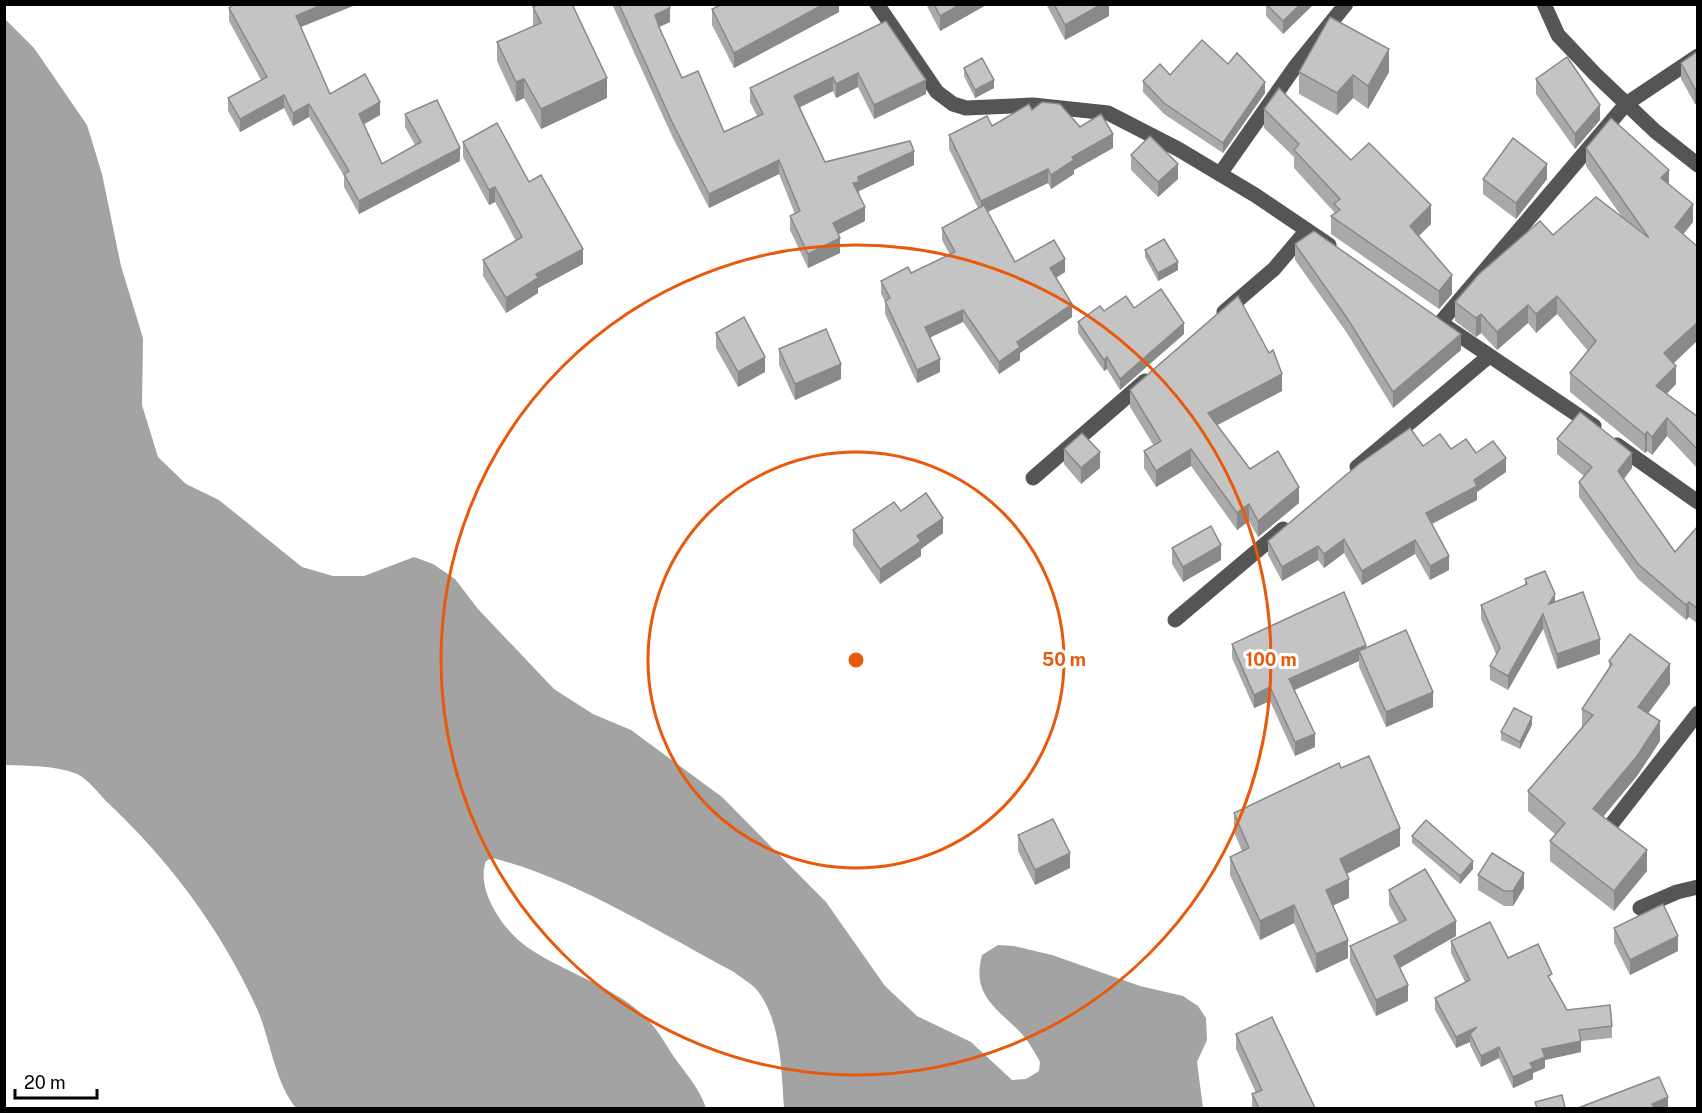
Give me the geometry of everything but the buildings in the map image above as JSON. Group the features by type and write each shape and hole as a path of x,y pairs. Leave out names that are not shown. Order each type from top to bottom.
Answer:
{"street":[{"path":"877,4 937,92 953,104 966,108 1066,107 1108,113 1178,149 1220,174 1347,256"},
{"path":"1220,174 1295,67 1346,4"},
{"path":"1544,4 1558,34 1654,131 1698,165"},
{"path":"1698,56 1626,104 1435,319 1488,357 1568,407 1623,450 1698,502"},
{"path":"1211,323 1274,269 1308,230"},
{"path":"1345,478 1488,357"},
{"path":"1034,478 1158,370"},
{"path":"1175,620 1291,523"},
{"path":"1610,826 1698,713"},
{"path":"1640,908 1677,892 1698,887"}],"shaded area":[{"path":"5,19 34,48 87,125 102,174 121,266 143,338 142,405 158,457 186,484 219,500 302,567 333,576 364,576 414,557 433,564 455,579 478,609 554,689 593,714 631,730 722,797 826,902 885,986 917,1016 971,1042 1012,1080 1026,1079 1039,1071 1040,1062 1025,1037 995,1008 983,991 980,981 982,955 998,945 1014,946 1052,955 1140,986 1183,996 1198,1006 1206,1018 1207,1040 1197,1062 1203,1108 784,1108 776,1031 765,1003 752,985 734,972 616,908 554,879 492,858 486,861 484,872 488,897 509,931 541,956 615,994 647,1018 700,1093 706,1108 296,1108 278,1074 258,1011 228,953 193,899 152,848 81,776 51,767 5,765"}]}
